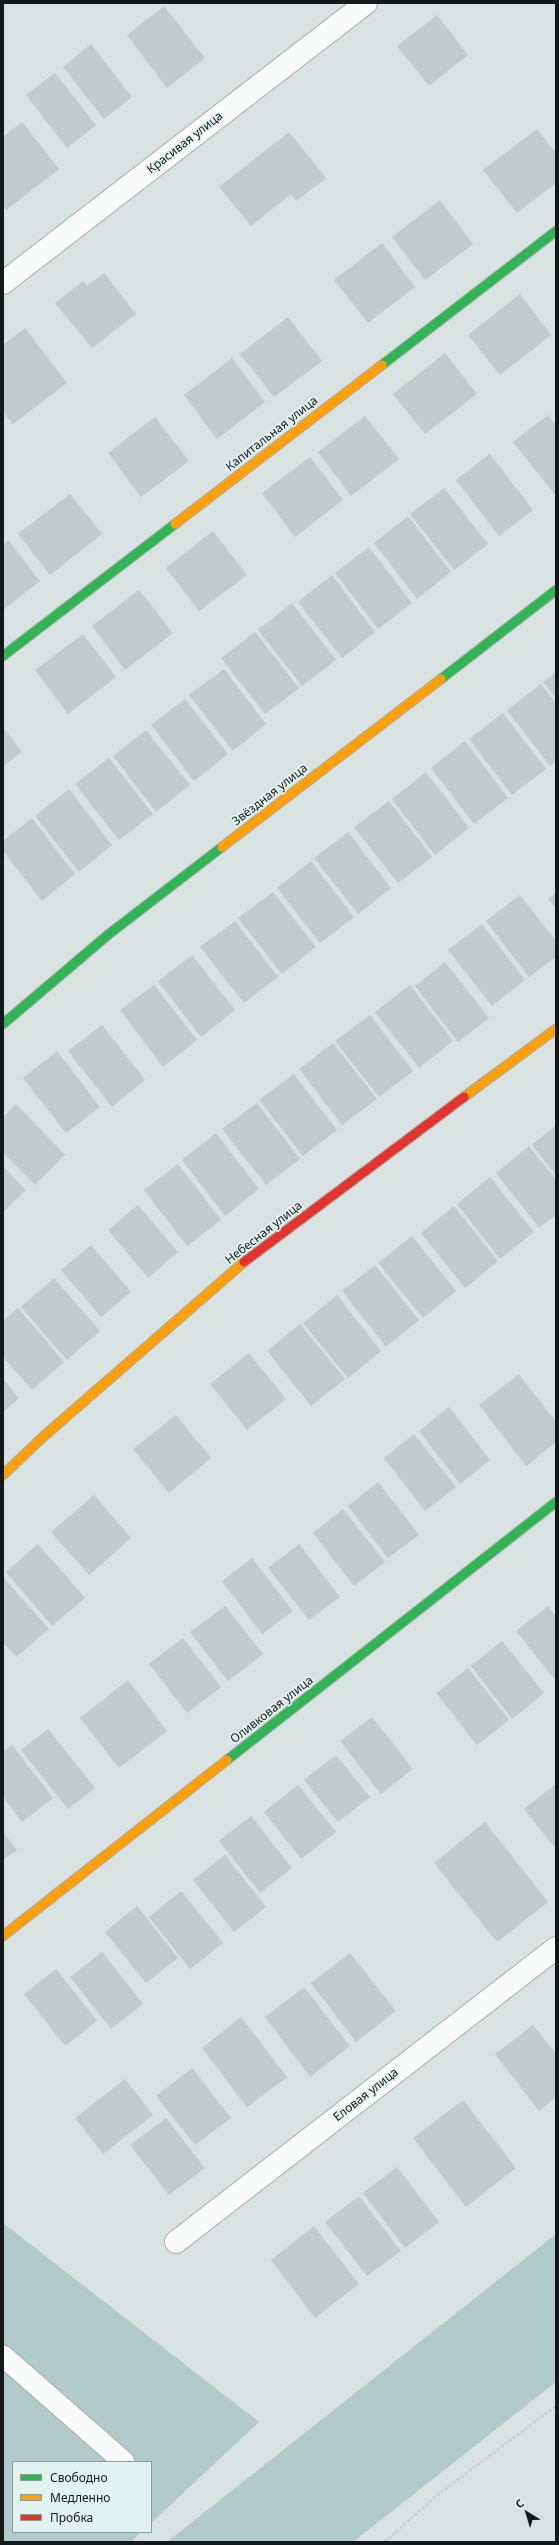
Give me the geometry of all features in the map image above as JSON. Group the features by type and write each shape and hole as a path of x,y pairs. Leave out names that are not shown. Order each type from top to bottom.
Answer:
{"street":[{"name":"Красивая улица","path":"3,283 366,3"},
{"name":"Капитальная улица","path":"3,656 556,231"},
{"name":"Звёздная улица","path":"3,1024 109,934 556,590"},
{"name":"Небесная улица","path":"3,1475 44,1436 257,1252 556,1029"},
{"name":"Оливковая улица","path":"3,1936 556,1502"},
{"name":"Еловая улица","path":"176,2242 556,1948"}],"lane":[{"path":"3,2356 123,2461"}],"path":[{"path":"385,2542 434,2496 556,2406"}],"shaded area":[{"path":"3,2223 259,2422 152,2522 152,2461 12,2461 12,2533 140,2533 131,2542 3,2542"},
{"path":"556,2234 556,2382 353,2542 167,2542"}],"building":[{"path":"164,6 205,58 167,88 127,35"},
{"path":"437,15 468,55 429,86 397,46"},
{"path":"91,44 132,97 104,119 63,67"},
{"path":"55,73 96,125 67,148 26,95"},
{"path":"22,122 59,169 6,210 3,205 3,137"},
{"path":"537,129 556,153 556,183 517,213 483,170"},
{"path":"289,132 326,178 296,201 291,194 251,226 219,187"},
{"path":"440,200 473,244 425,280 392,237"},
{"path":"382,243 415,287 368,323 334,280"},
{"path":"104,273 136,314 92,348 55,303 83,281 87,286"},
{"path":"520,294 551,335 500,375 468,335"},
{"path":"288,317 322,361 274,397 240,354"},
{"path":"25,328 67,383 13,424 3,412 3,345"},
{"path":"445,353 477,394 425,434 393,394"},
{"path":"232,358 265,402 217,439 184,395"},
{"path":"548,415 556,426 556,496 513,442"},
{"path":"365,416 399,459 351,496 318,452"},
{"path":"155,417 189,461 141,497 108,453"},
{"path":"490,454 533,510 499,536 456,480"},
{"path":"310,457 343,500 295,537 262,493"},
{"path":"444,488 488,544 454,570 410,514"},
{"path":"70,494 102,534 50,575 18,534"},
{"path":"408,516 451,572 417,599 374,543"},
{"path":"213,531 247,575 199,611 166,568"},
{"path":"8,540 40,581 3,610 3,545"},
{"path":"369,547 412,603 378,629 335,573"},
{"path":"332,575 375,632 342,658 298,602"},
{"path":"139,590 173,633 125,670 92,626"},
{"path":"292,603 336,660 302,686 258,630"},
{"path":"255,632 299,688 265,714 221,658"},
{"path":"83,634 116,677 68,714 35,670"},
{"path":"224,669 266,724 233,751 189,695"},
{"path":"556,672 556,698 543,682"},
{"path":"541,684 556,703 556,761 550,766 507,710"},
{"path":"185,699 228,754 194,781 151,725"},
{"path":"503,713 546,769 512,795 469,739"},
{"path":"3,727 22,752 3,766"},
{"path":"146,730 190,785 156,812 113,756"},
{"path":"465,741 508,798 474,824 431,768"},
{"path":"109,758 153,814 119,840 75,784"},
{"path":"426,772 469,828 435,855 392,799"},
{"path":"69,789 112,845 79,872 35,816"},
{"path":"389,801 432,857 398,883 354,827"},
{"path":"32,818 75,874 42,901 3,851 3,841"},
{"path":"348,832 391,888 358,914 314,858"},
{"path":"311,861 354,917 320,943 277,888"},
{"path":"273,892 316,947 282,974 238,918"},
{"path":"556,893 556,909 548,899"},
{"path":"520,895 556,941 556,957 529,977 486,921"},
{"path":"235,921 278,977 244,1003 200,947"},
{"path":"482,924 525,980 492,1006 448,950"},
{"path":"192,955 235,1010 201,1037 158,981"},
{"path":"445,962 489,1018 458,1042 415,986"},
{"path":"154,985 197,1040 163,1067 120,1010"},
{"path":"410,985 453,1041 419,1068 375,1012"},
{"path":"370,1015 413,1071 379,1097 335,1041"},
{"path":"102,1025 145,1080 112,1107 68,1051"},
{"path":"333,1043 377,1099 342,1125 299,1069"},
{"path":"57,1051 100,1107 66,1133 23,1078"},
{"path":"294,1074 337,1130 303,1156 259,1100"},
{"path":"257,1103 300,1159 266,1185 222,1129"},
{"path":"16,1104 65,1155 35,1185 3,1153 3,1117"},
{"path":"556,1125 556,1175 532,1145"},
{"path":"216,1133 259,1189 225,1216 182,1160"},
{"path":"529,1146 556,1180 556,1215 539,1228 496,1173"},
{"path":"178,1164 221,1220 187,1246 144,1190"},
{"path":"3,1166 26,1190 3,1212"},
{"path":"490,1177 534,1232 500,1259 457,1204"},
{"path":"138,1205 178,1252 148,1278 108,1230"},
{"path":"454,1206 498,1261 465,1288 421,1233"},
{"path":"412,1236 456,1291 423,1318 378,1263"},
{"path":"91,1245 131,1292 101,1317 61,1270"},
{"path":"375,1265 419,1320 386,1347 342,1291"},
{"path":"54,1278 100,1331 67,1360 21,1307"},
{"path":"337,1295 381,1351 348,1378 303,1323"},
{"path":"18,1308 64,1362 32,1390 3,1357 3,1321"},
{"path":"300,1324 345,1379 311,1406 267,1351"},
{"path":"249,1353 286,1399 247,1430 210,1384"},
{"path":"519,1374 556,1422 556,1442 526,1466 479,1405"},
{"path":"3,1379 19,1398 3,1412"},
{"path":"449,1407 490,1460 460,1484 419,1431"},
{"path":"176,1415 211,1458 169,1493 133,1449"},
{"path":"414,1434 456,1487 425,1511 384,1458"},
{"path":"378,1482 419,1535 388,1558 348,1506"},
{"path":"94,1495 131,1538 89,1575 51,1532"},
{"path":"343,1509 385,1562 354,1586 313,1533"},
{"path":"38,1544 85,1598 52,1626 6,1572"},
{"path":"299,1544 340,1597 309,1620 268,1568"},
{"path":"252,1558 293,1611 262,1634 222,1581"},
{"path":"3,1577 49,1629 16,1657 3,1642"},
{"path":"225,1606 263,1654 228,1681 190,1632"},
{"path":"548,1606 556,1616 556,1681 516,1631"},
{"path":"183,1638 221,1687 187,1713 149,1664"},
{"path":"502,1641 544,1693 512,1719 471,1666"},
{"path":"468,1668 509,1720 477,1745 436,1693"},
{"path":"128,1680 167,1731 119,1768 80,1718"},
{"path":"372,1717 413,1769 381,1794 340,1741"},
{"path":"48,1729 95,1788 68,1809 21,1750"},
{"path":"12,1745 53,1798 22,1822 3,1797 3,1752"},
{"path":"336,1755 370,1797 338,1822 304,1780"},
{"path":"556,1784 556,1849 524,1809"},
{"path":"298,1785 336,1832 301,1859 264,1812"},
{"path":"251,1816 292,1868 260,1893 219,1841"},
{"path":"485,1822 548,1902 497,1942 434,1863"},
{"path":"3,1832 17,1850 3,1860"},
{"path":"225,1855 266,1907 234,1932 193,1880"},
{"path":"181,1891 223,1943 190,1969 149,1917"},
{"path":"137,1906 178,1958 146,1983 105,1932"},
{"path":"102,1952 143,2004 111,2029 70,1977"},
{"path":"350,1953 396,2011 356,2042 311,1983"},
{"path":"56,1969 97,2021 65,2046 24,1994"},
{"path":"304,1987 350,2046 310,2077 265,2017"},
{"path":"241,2017 287,2077 247,2107 202,2048"},
{"path":"533,2025 556,2054 556,2097 539,2111 495,2054"},
{"path":"192,2068 231,2118 195,2145 156,2096"},
{"path":"125,2079 153,2115 103,2154 75,2118"},
{"path":"463,2100 516,2168 466,2207 413,2138"},
{"path":"166,2118 205,2168 169,2195 130,2145"},
{"path":"397,2167 439,2222 405,2248 363,2193"},
{"path":"359,2196 401,2251 367,2276 325,2222"},
{"path":"314,2226 359,2284 315,2318 271,2260"}],"traffic: fast":[{"path":"382,365 556,231"},
{"path":"3,656 175,524"},
{"path":"441,679 556,590"},
{"path":"3,1024 109,934 222,847"},
{"path":"227,1760 556,1502"}],"traffic: slow":[{"path":"175,524 382,365"},
{"path":"222,847 441,679"},
{"path":"464,1097 556,1029"},
{"path":"3,1475 44,1436 244,1262"},
{"path":"3,1936 227,1760"}],"traffic: jam":[{"path":"244,1262 464,1097"}]}
